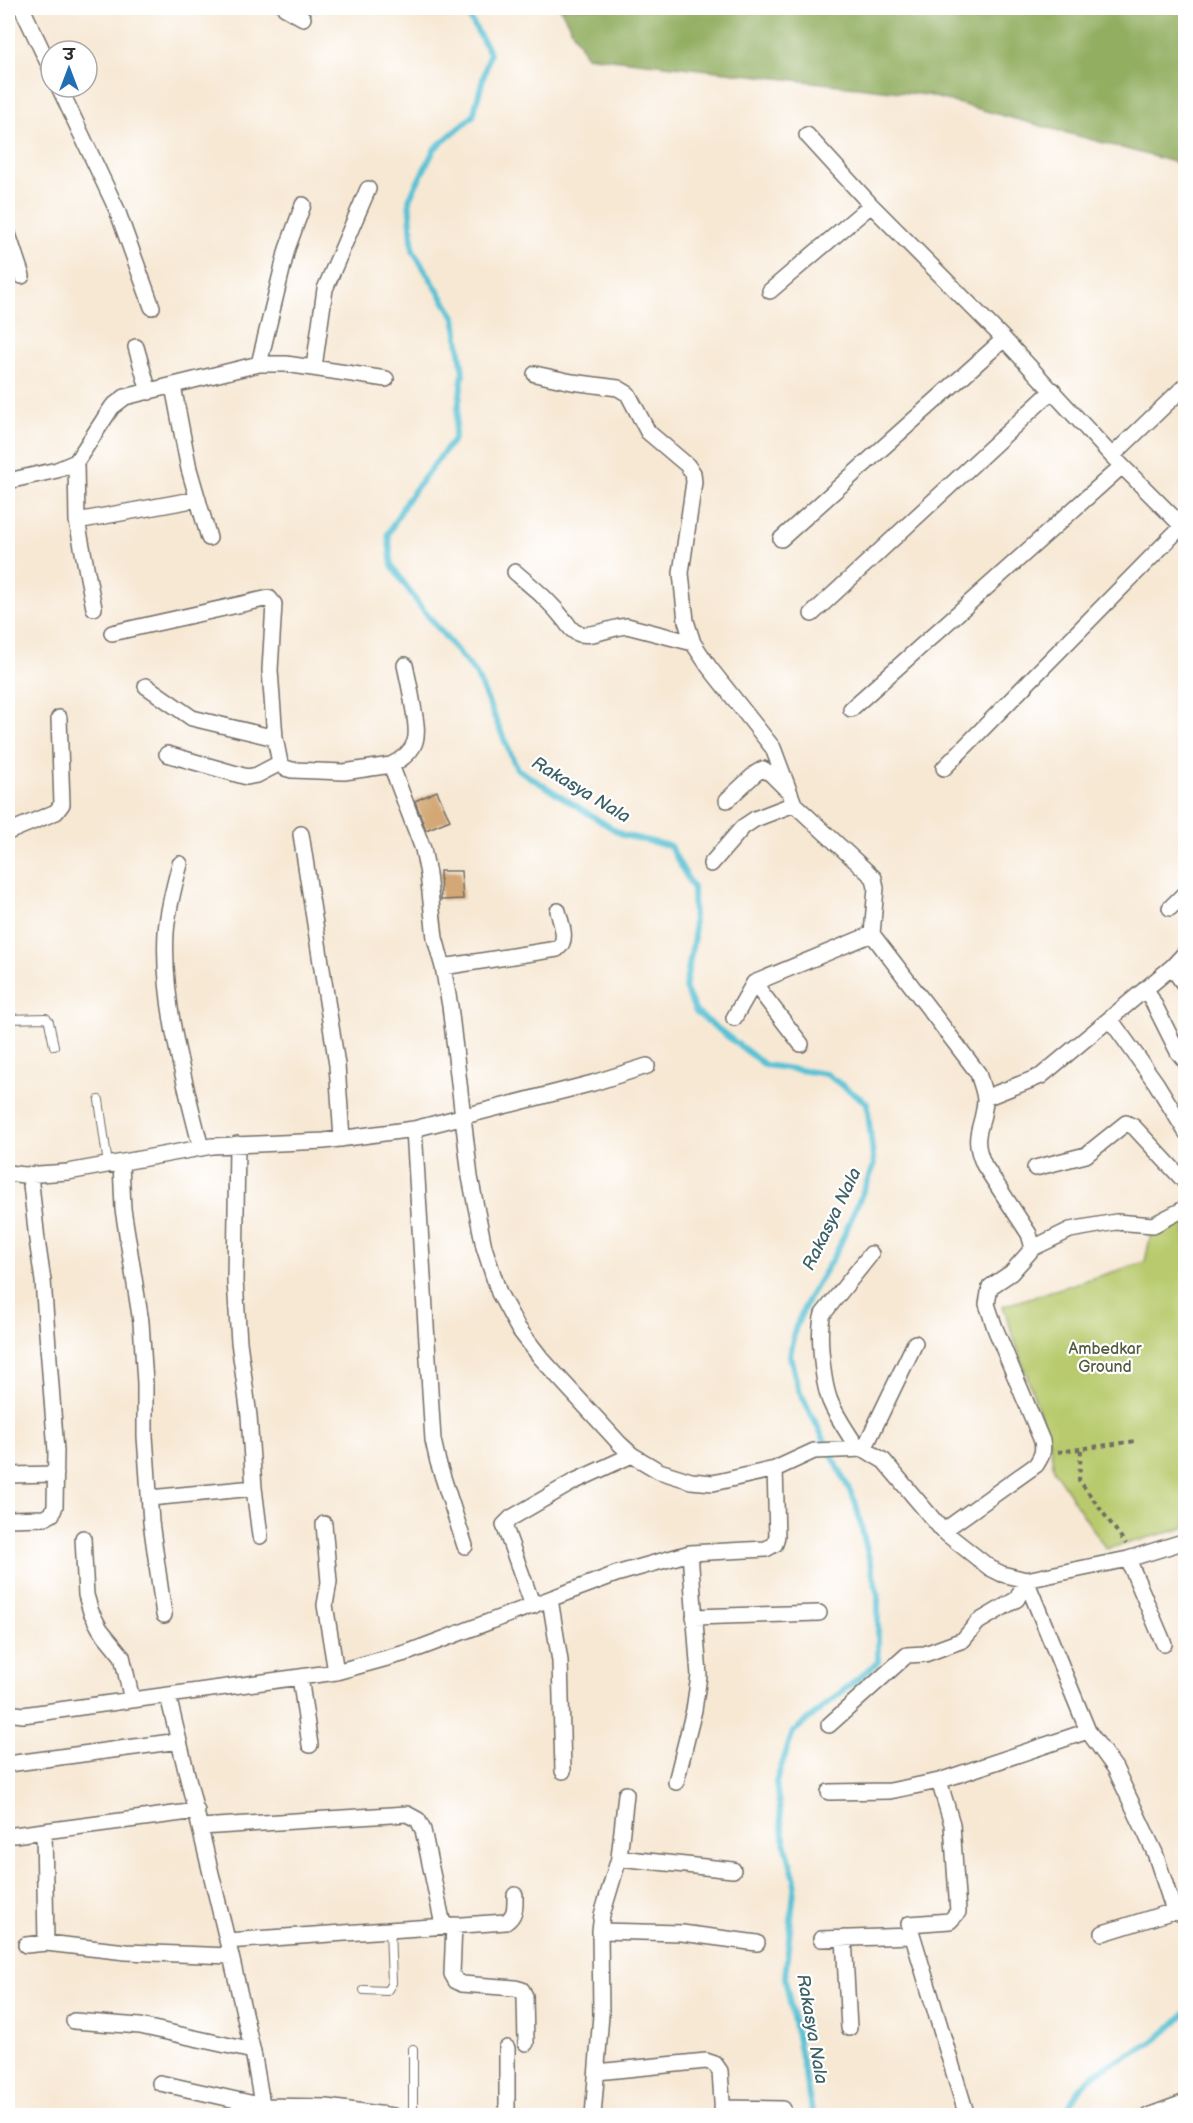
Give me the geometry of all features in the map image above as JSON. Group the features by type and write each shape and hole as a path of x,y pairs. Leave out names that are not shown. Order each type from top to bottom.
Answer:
{"street":[{"path":"22,8 39,44"},
{"path":"285,8 303,18"},
{"path":"65,99 117,210 152,307"},
{"path":"807,135 871,205 1004,339 1117,461 1184,528 944,768"},
{"path":"314,367 325,289 368,189"},
{"path":"259,364 286,249 303,205"},
{"path":"770,291 871,205"},
{"path":"8,234 22,276"},
{"path":"781,539 1004,339"},
{"path":"135,346 149,392"},
{"path":"8,481 57,470 76,462 117,401 124,397 259,364 314,367 386,379"},
{"path":"535,374 618,388 628,394 648,432 687,465 693,473 694,482 681,573 686,621 693,643 709,668 773,748 792,798"},
{"path":"851,709 1117,461 1185,385"},
{"path":"173,386 189,469 209,538"},
{"path":"812,614 1053,390"},
{"path":"76,462 77,521 94,608"},
{"path":"77,521 198,500"},
{"path":"515,572 549,600 572,630 580,634 588,635 627,626 693,643"},
{"path":"112,633 269,598 273,600 270,670 275,738 280,763 292,770 344,772 391,765 404,758 412,749 418,730 405,665"},
{"path":"146,686 192,718 275,738"},
{"path":"8,832 56,812 62,804 59,717"},
{"path":"167,754 248,777 280,763"},
{"path":"391,765 423,849 435,938 443,967 457,1055 477,1222 499,1293 518,1328 541,1358 632,1455 659,1471 691,1481 713,1483 775,1469 814,1451 858,1449 884,1461 943,1531 990,1568 1002,1574 1026,1580 1132,1558 1185,1541"},
{"path":"728,800 756,773 763,770 771,774 792,798 874,878 876,888 872,934 978,1073 985,1098 976,1141 979,1154 1029,1234 1033,1248"},
{"path":"711,864 743,827 792,798"},
{"path":"301,834 337,1065 342,1139"},
{"path":"180,864 166,932 168,979 176,1041 201,1148"},
{"path":"1170,908 1185,892"},
{"path":"443,967 557,949 563,945 564,939 558,911"},
{"path":"734,1018 754,983 872,934"},
{"path":"985,1098 1041,1076 1172,967 1185,952"},
{"path":"1172,967 1185,987"},
{"path":"754,983 801,1044"},
{"path":"1146,988 1185,1062"},
{"path":"1110,1019 1156,1083 1185,1132"},
{"path":"8,1173 30,1175 68,1172 201,1148 342,1139 414,1129 494,1110 647,1066"},
{"path":"1035,1168 1086,1155 1126,1123 1134,1127 1185,1183"},
{"path":"414,1129 433,1440 465,1546"},
{"path":"237,1144 235,1281 239,1342 249,1416 260,1536"},
{"path":"115,1164 141,1322 145,1383 144,1436 164,1615"},
{"path":"8,1519 45,1518 52,1514 55,1506 57,1451 43,1281 30,1175"},
{"path":"943,1531 1036,1465 1042,1454 1042,1441 994,1328 987,1304 990,1287 1011,1273 1033,1248 1071,1230 1116,1222 1153,1225 1185,1208"},
{"path":"858,1449 830,1400 820,1338 820,1324 823,1314 871,1254"},
{"path":"858,1449 915,1343"},
{"path":"533,1606 504,1525 511,1518 573,1482 632,1455"},
{"path":"8,1713 23,1715 336,1672 409,1652 615,1574 690,1553 766,1549 775,1544 777,1536 775,1469"},
{"path":"8,1475 56,1474"},
{"path":"150,1498 254,1488"},
{"path":"324,1524 329,1582 325,1605 336,1672"},
{"path":"83,1538 84,1577 88,1604 100,1629 122,1656 132,1700"},
{"path":"676,1782 694,1710 699,1676 690,1553"},
{"path":"1132,1558 1164,1644"},
{"path":"829,1725 907,1655 925,1654 963,1640 978,1622 1017,1599 1026,1580"},
{"path":"1026,1580 1089,1731 1116,1768 1180,1913 1103,1933"},
{"path":"550,1599 560,1661 563,1771"},
{"path":"694,1617 819,1613"},
{"path":"300,1677 310,1745"},
{"path":"168,1696 253,2051 264,2111"},
{"path":"829,1792 890,1791 939,1781 1089,1731"},
{"path":"8,1764 179,1741"},
{"path":"939,1781 952,1824 958,1912 950,1921 909,1924 967,2115"},
{"path":"593,2115 602,2015 600,1931 602,1915 619,1858 626,1794"},
{"path":"14,1834 197,1810"},
{"path":"201,1827 407,1814 418,1820 423,1830 449,1925 452,1974 456,1981 462,1984 522,1990 525,1996 526,2043"},
{"path":"44,1831 46,1943"},
{"path":"619,1858 733,1870"},
{"path":"227,1941 506,1922 512,1918 515,1896"},
{"path":"600,1931 682,1933 757,1943"},
{"path":"821,1939 912,1936"},
{"path":"844,1938 849,2028"},
{"path":"26,1945 46,1943 126,1952 231,1956"},
{"path":"74,2020 140,2026 253,2051"},
{"path":"507,2048 507,2115"},
{"path":"597,2073 706,2061 715,2064 720,2071 723,2112 783,2109"},
{"path":"160,2083 264,2111 327,2107 393,2115"},
{"path":"1148,2115 1185,2102"}],"lane":[{"path":"8,1019 46,1018 50,1022 54,1046"},
{"path":"99,1100 115,1164"},
{"path":"364,1990 387,1991 392,1983 390,1929"},
{"path":"412,2115 413,2049"}],"path":[{"path":"1042,1454 1136,1442"},
{"path":"1081,1450 1079,1480 1132,1558"}],"green space":[{"path":"560,8 1185,8 1185,165 927,95 586,56"},
{"name":"Ambedkar Ground","path":"1185,1218 1185,1528 1106,1549 1054,1471 1050,1443 1003,1306 1145,1262 1151,1233"}],"building":[{"path":"437,791 450,820 426,830 415,801"},
{"path":"440,871 461,871 463,899 441,900"}],"waterway":[{"name":"Rakasya Nala","path":"464,8 490,53 473,116 435,148 409,199 413,251 455,318 463,373 454,439 407,500 388,534 392,566 420,606 476,674 517,769 623,835 670,846 693,888 694,937 685,988 696,1012 765,1065 826,1074 867,1103 874,1166 838,1249 807,1301 795,1329 790,1356 798,1388 855,1501 878,1595 878,1662 793,1732 776,1782 783,1835 795,1880 785,1978 813,2116"},
{"path":"1066,2116 1072,2100 1090,2078 1112,2063 1151,2043 1186,2012"}]}
